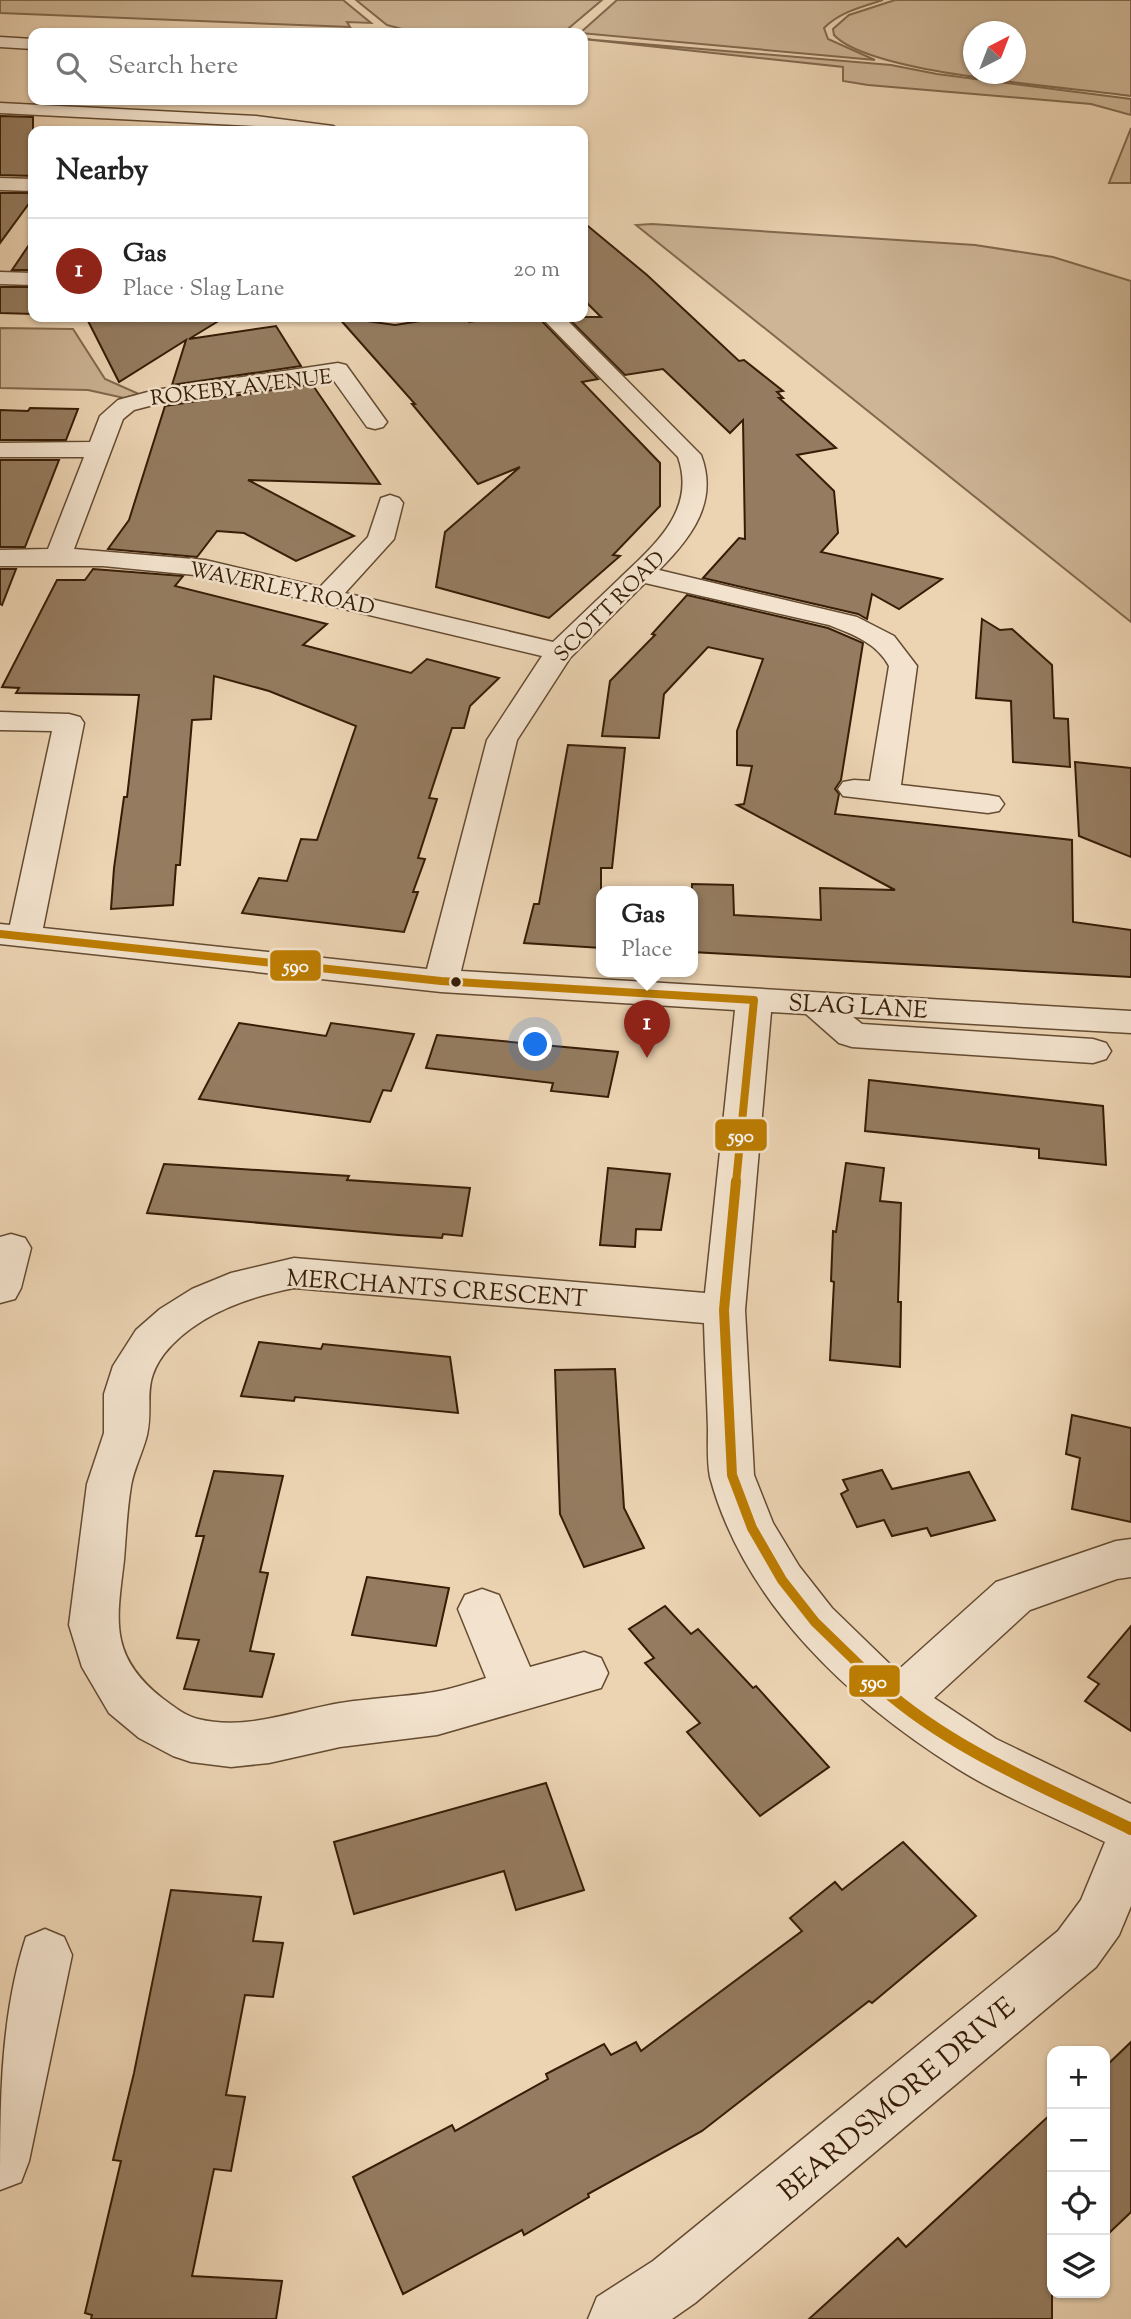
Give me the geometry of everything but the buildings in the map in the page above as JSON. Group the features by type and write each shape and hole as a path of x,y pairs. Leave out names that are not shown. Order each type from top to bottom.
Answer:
{"street":[{"path":"0,42 28,44"},
{"path":"170,116 180,105"},
{"path":"0,108 170,116 301,126"},
{"path":"0,184 28,185"},
{"path":"0,278 28,279"},
{"name":"SCOTT ROAD","path":"441,981 502,740 559,652 673,541 687,520 695,501 694,465 681,446 557,322"},
{"name":"ROKEBY AVENUE","path":"58,556 112,416 126,405 137,401 338,370 375,422"},
{"path":"0,450 98,449"},
{"path":"327,596 381,539 379,503 416,503"},
{"name":"WAVERLEY ROAD","path":"0,558 58,556 160,562 205,568 559,652"},
{"path":"641,574 837,619 855,625 886,642 898,653 903,666 869,791 988,804"},
{"path":"0,721 69,723 12,935"},
{"name":"SLAG LANE","path":"12,935 441,981 1131,1022"},
{"path":"754,1000 724,1310 732,1475 752,1528 782,1580 816,1622 850,1660 897,1701 978,1755 1131,1829"},
{"path":"816,1004 852,1035 1093,1051"},
{"path":"0,1288 11,1248"},
{"name":"MERCHANTS CRESCENT","path":"584,1673 437,1713 340,1725 269,1741 231,1745 191,1740 157,1723 126,1698 106,1667 93,1625 108,1484 126,1433 127,1394 134,1366 151,1340 174,1320 207,1300 245,1283 294,1273 724,1310"},
{"path":"897,1701 1013,1595 1116,1560 1131,1558"},
{"path":"482,1609 516,1693"},
{"name":"BEARDSMORE DRIVE","path":"620,2319 674,2282 1077,1949 1100,1917 1131,1843"},
{"path":"0,2161 11,2066 45,1955"}],"shaded area":[{"path":"0,0 343,0 371,23 347,22 350,27 0,13"},
{"path":"356,0 602,0 569,28 398,28 387,25"},
{"path":"617,0 883,0 844,14 824,28 828,39 875,60 588,34 588,28 586,28"},
{"path":"895,0 1131,0 1131,96 1026,84 1026,21 963,21 963,75 928,70 855,49 834,35 833,29 849,15"},
{"path":"588,39 891,65 963,77 963,84 1015,84 1131,99 1131,115 1091,104 843,81 843,67"},
{"path":"1131,128 1131,183 1109,183"},
{"path":"636,225 975,245 1053,257 1131,281 1131,622"},
{"path":"0,328 73,329 105,379 139,394 124,398 88,390 0,388"}],"transit line":[{"name":"590","path":"0,934 441,981 754,1000 724,1310 732,1475 752,1528 782,1580 815,1622 850,1659 897,1701 978,1755 1131,1829"}],"place":[{"name":"Gas","path":"647,1058"}]}
